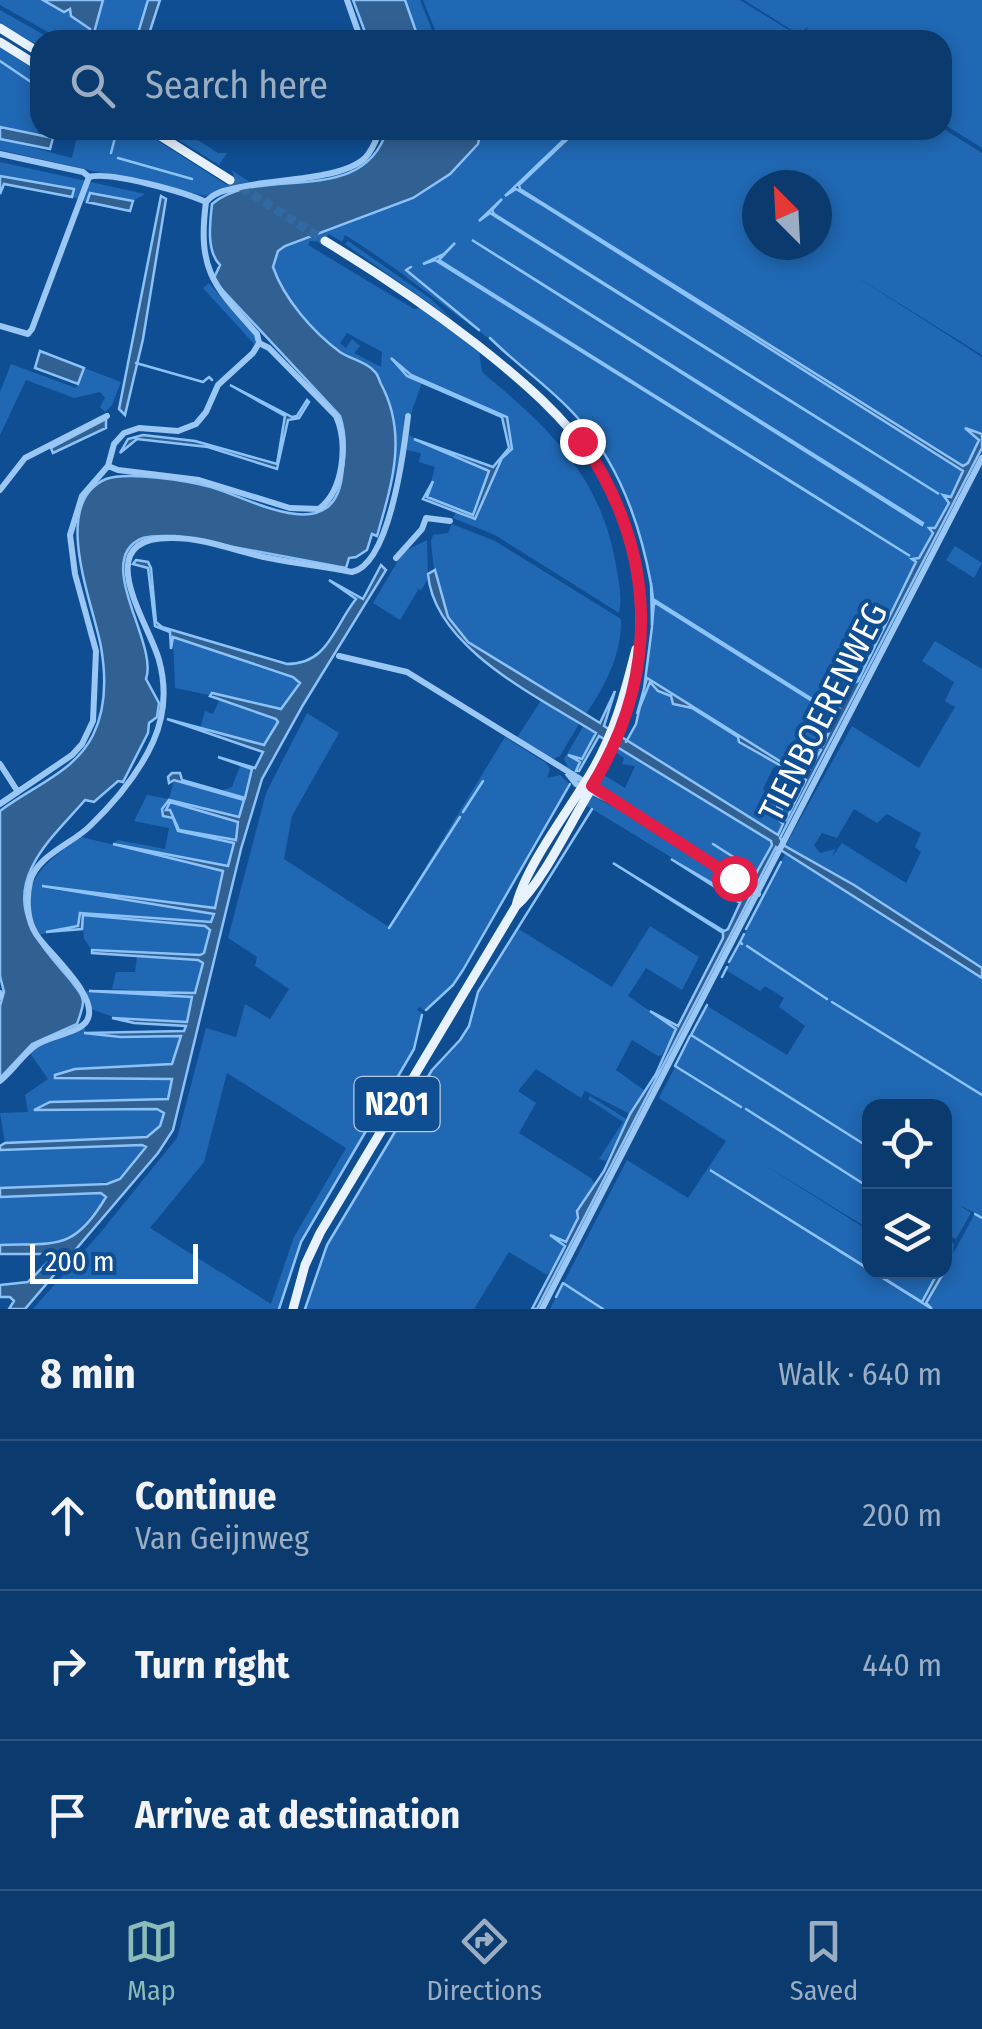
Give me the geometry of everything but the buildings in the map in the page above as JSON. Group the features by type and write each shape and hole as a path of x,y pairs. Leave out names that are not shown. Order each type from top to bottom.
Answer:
{"main road":[{"path":"0,28 30,47"},
{"path":"0,42 30,60"},
{"path":"167,140 230,180"},
{"name":"N201","path":"292,1309 305,1265 320,1233 516,906 532,886 611,746 639,641 638,584 626,529 612,492 582,441 546,402 483,350 392,283 326,241"}],"street":[{"path":"346,0 357,30"},
{"path":"0,804 72,755 93,721 96,651 75,574 70,535 82,496 108,466 114,444 128,430 178,430 196,424 218,386 253,354 259,343 257,334 212,279 204,240 206,202 212,194 240,187 354,166 376,140"},
{"path":"0,154 83,172 88,177"},
{"path":"88,177 102,175 191,195 206,202"},
{"path":"0,326 28,334 32,329 88,177"},
{"path":"108,466 199,480 290,508 320,509 328,502 338,478 342,430 336,416 269,348 259,343"},
{"path":"1,486 25,458 107,416"},
{"path":"0,1081 32,1048 84,1025 89,1016 81,987 36,934 28,900 30,879 42,862 88,828 133,780 162,719 160,664 129,586 133,551 150,540 172,538 266,558 360,570 371,559 382,537 402,464 408,416"},
{"name":"TIENBOERENWEG","path":"542,1309 982,458"},
{"path":"396,558 422,529 426,518 450,521"},
{"path":"339,656 407,672 756,893"},
{"path":"0,764 18,792"}],"shaded area":[{"path":"0,0 43,0 64,12 70,9 72,17 91,29 44,30 0,5"},
{"path":"43,0 103,0 95,30 71,16 70,9 64,12"},
{"path":"103,0 148,0 139,30 95,30"},
{"path":"148,0 160,0 150,30 139,30"},
{"path":"353,0 405,0 416,30 364,30"},
{"path":"405,0 420,0 432,30 416,30"},
{"path":"423,0 740,0 789,30 435,30"},
{"path":"744,0 982,0 982,148 952,129 952,30 792,30"},
{"path":"0,10 35,30 30,30 30,41 0,23"},
{"path":"0,45 30,63 30,133 0,127"},
{"path":"0,127 30,133 30,140 52,140 50,149 0,139"},
{"path":"952,134 982,153 982,355 849,272 982,357 982,434 969,429 980,440 963,466 922,442 960,466 963,471 959,484 919,558 914,558 917,562 857,681 853,685 839,678 851,687 850,691 823,746 817,746 822,749 807,777 781,763 773,768 763,789 791,811 783,820 778,812 776,816 783,824 779,835 626,742 636,724 648,682 671,696 674,704 692,707 647,678 652,603 664,609 652,599 645,554 615,475 568,409 505,351 361,245 345,235 342,242 329,234 323,242 310,241 308,245 414,309 421,308 479,352 482,372 548,432 583,477 607,529 620,587 619,613 495,535 453,518 456,512 471,519 478,516 502,458 511,452 507,417 411,375 407,375 422,382 409,420 404,416 402,450 385,509 396,440 386,391 374,371 344,354 312,326 275,273 276,255 286,245 413,198 450,174 478,140 564,140 541,164 566,140 952,140","holes":["471,241 655,356 655,357","443,254 438,260 585,354 434,260 422,263","347,333 382,352 381,367 354,353 360,346 352,339 346,348 340,343"]},
{"path":"0,139 72,158 76,140 157,140 227,185 234,175 231,170 250,182 205,196 0,150"},
{"path":"179,140 198,140 218,153 227,153 219,165"},
{"path":"382,140 479,140 450,174 413,198 285,246 278,251 273,267 300,314 340,352 375,372 389,403 396,440 395,459 377,536 372,534 367,550 349,558 346,568 175,536 143,538 129,548 123,563 125,582 144,645 146,679 159,703 157,717 149,723 148,733 123,782 118,781 94,802 85,800 49,840 32,867 24,900 32,930 81,994 83,1004 77,1024 32,1044 0,1078 0,1006 4,992 0,976 0,811 75,759 93,735 103,703 101,647 80,557 80,510 89,491 106,479 128,476 211,487 288,513 324,510 335,498 345,453 340,416 217,284 214,278 220,265 211,245 212,204 233,192 256,186 334,178 356,170 374,154"},
{"path":"566,140 519,185 520,189 963,466 979,440 965,428 982,434 982,448 780,838 785,846 854,885 982,968 982,978 776,847 537,1309 532,1309 565,1246 550,1235 566,1242 578,1218 577,1211 604,1171 676,1029 650,1011 678,1026 723,938 723,933 613,863 724,931 740,903 671,859 741,900 772,845 599,736 576,771 580,762 568,755 582,759 596,733 520,687 469,648 435,601 428,574 435,570 448,617 468,642 600,723 615,691 604,726 778,835 783,824 775,816 777,807 782,809 781,819 786,820 806,780 739,742 738,737 692,708 673,704 671,696 658,691 650,682 637,714 647,678 805,777 821,750 812,742 823,746 836,716 654,602 652,626 651,583 653,599 836,714 851,687 838,677 852,684 858,681 916,562 912,559 919,558 933,533 929,528 935,528 949,503 943,495 951,497 963,471 546,207 516,189 505,196"},
{"path":"0,162 145,194 133,201 90,193 87,202 72,197 73,189 0,176"},
{"path":"0,176 74,189 72,197 4,184 0,194"},
{"path":"90,193 133,201 130,211 87,202"},
{"path":"161,196 166,199 143,339 125,415 119,409"},
{"path":"502,199 492,210 494,214 939,494 490,213 479,221"},
{"path":"472,240 923,523 922,525"},
{"path":"348,241 431,299 453,320 345,244"},
{"path":"455,243 439,260 910,556 435,260 423,264 444,254"},
{"path":"209,283 255,336 255,345 203,288"},
{"path":"40,351 84,368 78,384 35,368"},
{"path":"391,358 411,375 507,417 512,449 502,458 475,519 423,499 433,481 427,497 473,515 489,471 414,439 493,467 509,448 502,417 407,376"},
{"path":"11,364 76,388 84,368 121,382 105,412 100,407 105,398 100,392 74,398 26,380 0,435 0,392"},
{"path":"230,385 292,417 309,402 299,418 288,420 277,469 208,447 137,439 120,453 128,439 143,435 195,441 277,464 285,416"},
{"path":"106,419 106,428 53,453 51,448"},
{"path":"408,434 489,471 473,515 427,497 435,467 419,462 421,453 406,450"},
{"path":"452,524 495,541 621,619 619,645 611,670 585,715 490,658 458,631 448,617 436,580 431,541 433,535 448,533"},
{"path":"427,540 428,579 421,590 415,588 418,590 400,620 373,603 403,552"},
{"path":"955,546 982,563 974,578 946,560"},
{"path":"136,560 148,562 151,568 156,622 162,627 287,664 312,658 321,651 356,599 329,580 363,599 381,565 386,570 262,779 241,849 173,1130 158,1153 25,1309 9,1309 14,1301 0,1297 0,1285 28,1282 51,1259 43,1254 0,1254 0,1245 62,1240 84,1227 106,1197 101,1193 0,1197 0,1188 107,1184 120,1179 146,1147 0,1150 0,1146 147,1137 160,1126 164,1113 157,1109 34,1110 50,1102 168,1099 172,1079 55,1075 75,1069 172,1064 181,1036 84,1033 184,1031 186,1026 112,1018 187,1022 192,997 89,991 195,993 203,963 92,950 200,955 210,930 205,926 83,915 82,929 46,932 78,926 80,913 211,922 214,914 42,886 215,908 223,871 113,844 228,866 234,843 178,831 173,818 163,816 162,809 169,800 239,817 244,800 174,780 169,783 168,777 180,773 182,780 245,798 252,769 218,757 255,768 263,752 167,719 264,745 278,722 276,719 210,696 212,693 281,709 300,683 293,677 173,637 171,649 170,632 155,626 148,568 133,564","holes":["170,802 238,822 236,840 179,830 170,810 166,810"]},
{"path":"173,637 293,677 300,683 281,710 175,688"},
{"path":"935,641 982,669 982,968 854,885 785,846 852,726 919,768 955,707 945,701 954,682 922,661","holes":["854,809 877,823 887,814 921,833 915,847 921,852 906,883 842,843 832,857 835,849 820,853 814,845 822,833 837,838"]},
{"path":"220,699 278,721 264,745 200,729 205,711 213,714"},
{"path":"542,699 579,724 560,756 553,759 516,739"},
{"path":"307,713 339,733 292,816 284,859 389,927 505,737 546,763 550,769 547,778 560,775 570,784 453,985 425,1011 419,1007 417,1010 423,1014 414,1049 301,1242 279,1309 33,1309 177,1138 206,1028 236,1037 245,1004 270,1019 289,989 255,966 257,957 228,938 266,793","holes":["227,1073 346,1148 294,1237 271,1304 150,1228 204,1162"]},
{"path":"584,725 596,733 582,760 568,755 581,762 576,771 568,768 564,759"},
{"path":"617,748 772,841 750,884 641,818 596,785 602,774 625,788 635,766 622,764 624,758 615,752"},
{"path":"240,766 252,769 245,798 221,791 232,787"},
{"path":"174,780 245,800 240,817 170,800 162,809 163,816 173,818 176,829 234,843 227,867 114,843 118,840 165,849 169,828 134,821 147,795 169,799"},
{"path":"590,795 747,890 741,900 584,804"},
{"path":"170,802 238,822 235,841 179,830 172,813 165,810"},
{"path":"81,837 224,871 215,908 43,888 214,914 212,922 80,914 78,926 39,935 30,901 36,877"},
{"path":"785,854 982,978 982,1309 932,1309 926,1303 940,1279 952,1279 952,1242 953,1254 975,1213 959,1205 971,1213 956,1239 952,1237 952,1099 862,1099 862,1225 760,1162 862,1227 862,1265 709,1171 862,1267 862,1279 881,1279 929,1309 550,1309 627,1160 688,1198 726,1141 659,1098 707,1006 787,1055 805,1026 779,1007 784,998 765,986 760,991 726,970"},
{"path":"82,915 205,926 210,930 200,955 92,950 84,939"},
{"path":"650,926 699,957 682,990 646,968 628,996 676,1029 658,1056 632,1040 616,1070 644,1090 630,1114 585,1091 581,1098 536,1069 518,1091 536,1103 519,1133 591,1178 595,1185 577,1211 571,1236 547,1275 509,1252 474,1309 305,1309 327,1245 432,1070 469,1026 478,992 517,928 612,987"},
{"path":"137,956 203,961 195,993 112,989 116,972 135,972"},
{"path":"86,991 193,999 188,1022 119,1019 91,1009"},
{"path":"85,1027 89,1035 181,1036 175,1060 167,1066 75,1069 172,1079 168,1099 50,1102 34,1109 157,1109 164,1113 160,1126 149,1137 5,1143 0,1113 28,1112 25,1095 48,1079 30,1053"},
{"path":"590,1096 628,1120 606,1161 599,1159 623,1122 588,1099"},
{"path":"142,1145 146,1149 115,1182 0,1188 0,1150"},
{"path":"101,1193 105,1199 73,1238 63,1243 0,1245 0,1197"},
{"path":"884,1279 922,1302 934,1279 940,1279 926,1303 932,1309"},
{"path":"885,1279 934,1279 923,1302"}],"waterway":[{"path":"0,61 30,81"},
{"path":"111,153 114,140"},
{"path":"118,158 192,179"},
{"path":"411,267 406,270 479,330"},
{"path":"490,338 566,405 591,434 626,495 651,584"},
{"path":"136,363 203,382 209,377 212,380"},
{"path":"644,689 652,627"},
{"path":"626,742 640,706"},
{"path":"463,812 483,781"},
{"path":"426,1010 463,970 570,784"},
{"path":"305,1309 327,1245 432,1070 469,1026 478,992 592,809"},
{"path":"389,928 460,817"},
{"path":"713,844 757,872"},
{"path":"746,929 781,862"},
{"path":"742,944 744,934"},
{"path":"729,962 740,942"},
{"path":"747,946 827,999"},
{"path":"722,977 727,967"},
{"path":"832,1002 982,1095"},
{"path":"707,1005 691,1035 862,1143"},
{"path":"279,1309 301,1242 414,1049 422,1015"},
{"path":"690,1036 675,1066 741,1107"},
{"path":"746,1109 862,1183"},
{"path":"975,1214 982,1218"},
{"path":"556,1297 563,1283 603,1309"}],"tunnel":[{"path":"230,180 325,241"}],"route":[{"path":"582,441 620,510 632,548 640,604 640,653 630,709 592,786 734,878"}]}
